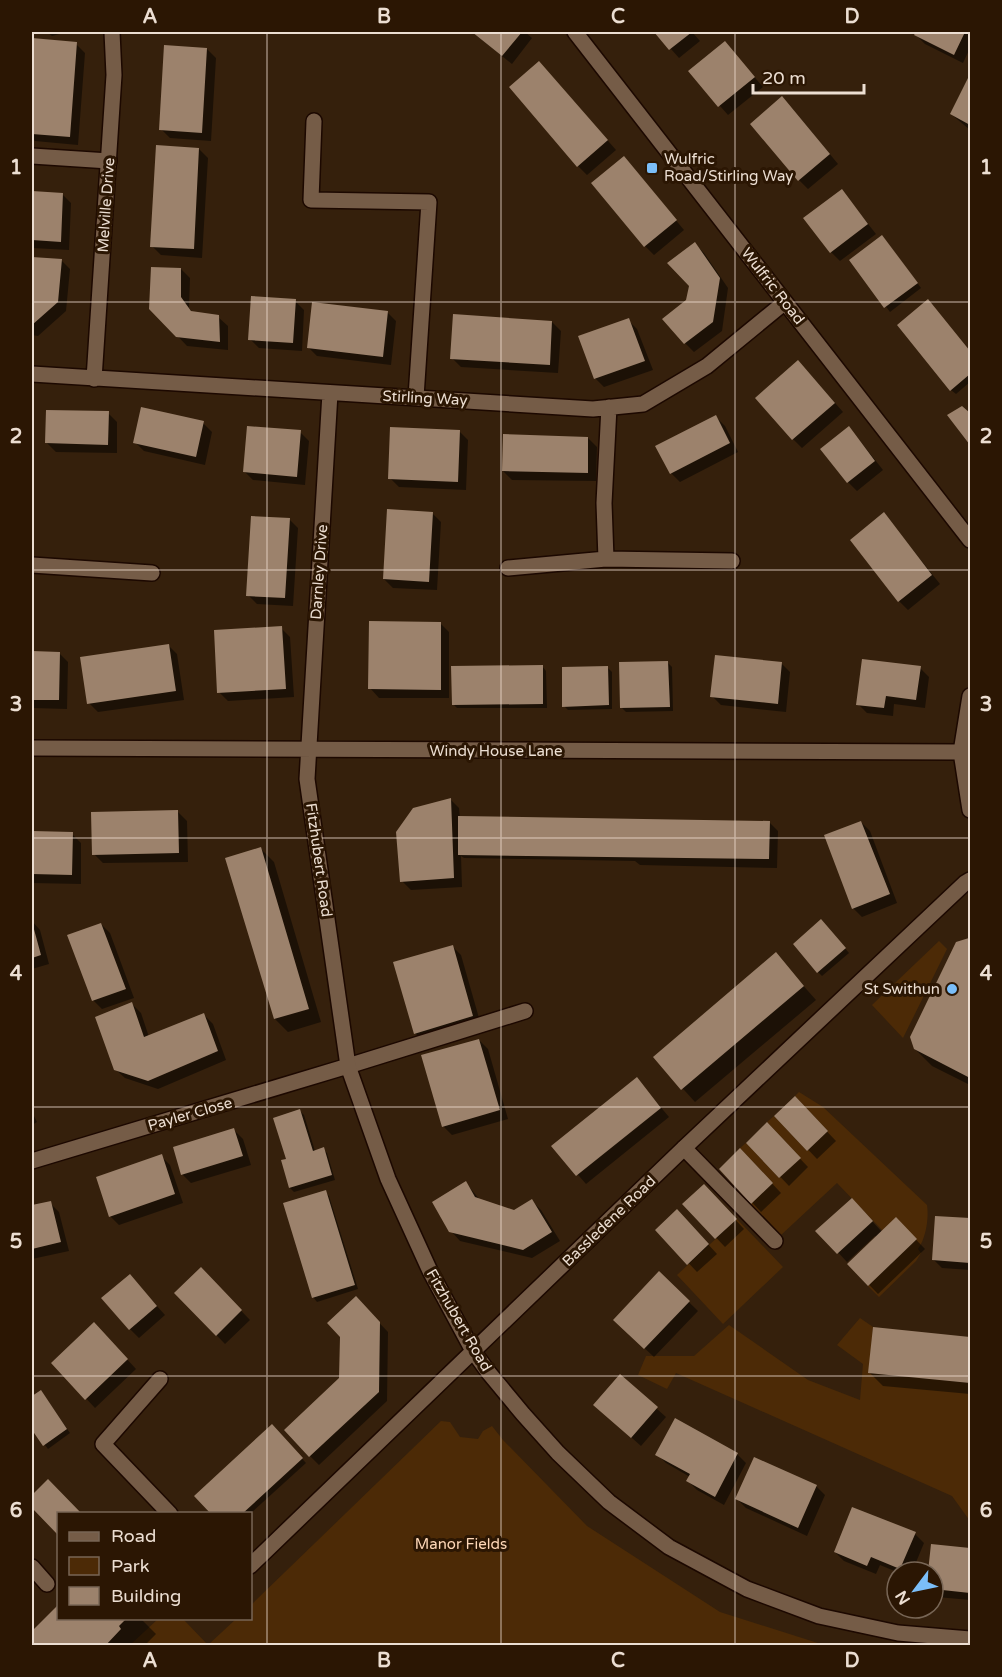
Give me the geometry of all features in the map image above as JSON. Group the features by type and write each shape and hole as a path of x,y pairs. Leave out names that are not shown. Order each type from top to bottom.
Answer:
{"street":[{"name":"Melville Drive","path":"94,379 114,75 112,32"},
{"name":"Wulfric Road","path":"575,32 970,540"},
{"path":"314,121 311,200 429,202 416,397"},
{"path":"32,156 109,161"},
{"name":"Stirling Way","path":"32,374 593,409 643,404 707,366 785,302"},
{"name":"Darnley Drive","path":"309,750 330,393"},
{"path":"606,559 604,503 609,407"},
{"path":"508,567 606,559 732,561"},
{"path":"32,565 152,573"},
{"path":"970,696 961,752 970,810"},
{"name":"Windy House Lane","path":"32,748 961,752"},
{"name":"Fitzhubert Road","path":"309,750 307,779 348,1066 388,1179 430,1271 473,1351 489,1373 558,1454 609,1502 669,1547 747,1589 819,1616 897,1633 970,1639"},
{"name":"Bassledene Road","path":"252,1564 684,1148 970,880"},
{"name":"Payler Close","path":"32,1161 525,1011"},
{"path":"684,1148 775,1242"},
{"path":"160,1379 102,1444 168,1512"},
{"path":"32,1567 47,1584"}],"green space":[{"path":"939,941 947,949 903,1038 872,1005"},
{"path":"799,1092 823,1107 927,1205 926,1228 918,1249 921,1253 916,1261 879,1297 868,1286 917,1239 882,1230 837,1183 781,1235 751,1204 773,1183 740,1148 746,1143 779,1178 800,1157 767,1122 774,1116 807,1151 828,1131 795,1096"},
{"path":"737,1219 783,1267 723,1324 677,1275"},
{"path":"860,1318 873,1327 869,1373 970,1383 970,1521 952,1496 676,1373 667,1389 638,1375 646,1356 694,1356 729,1325 808,1380 860,1400 863,1364 837,1345"},
{"name":"Manor Fields","path":"441,1421 450,1422 460,1437 478,1439 483,1431 492,1426 587,1526 720,1612 824,1645 208,1645 235,1620 252,1620 252,1604"},
{"path":"157,1620 184,1620 208,1645 130,1645"}],"building":[{"path":"472,32 522,32 502,56"},
{"path":"654,32 692,32 669,50"},
{"path":"916,32 965,32 954,55 914,35"},
{"path":"32,38 77,42 70,137 32,134"},
{"path":"725,41 755,77 718,107 688,71"},
{"path":"164,45 207,48 202,133 159,130"},
{"path":"539,61 608,140 577,167 509,87"},
{"path":"970,74 970,125 950,114"},
{"path":"782,96 830,154 798,181 750,124"},
{"path":"156,145 199,148 194,249 150,247"},
{"path":"624,156 677,220 644,247 591,183"},
{"path":"842,189 868,224 830,253 803,218"},
{"path":"32,191 63,193 61,242 32,240"},
{"path":"882,235 918,283 884,308 849,260"},
{"path":"695,242 720,278 713,322 684,344 662,319 686,300 689,286 667,263"},
{"path":"32,257 62,259 58,302 32,325"},
{"path":"151,267 181,268 181,297 191,311 219,315 220,342 176,337 149,309"},
{"path":"251,296 296,299 293,343 248,340"},
{"path":"928,299 970,351 970,374 950,391 897,325"},
{"path":"312,302 388,311 383,357 307,348"},
{"path":"453,314 552,321 550,365 450,359"},
{"path":"629,318 645,361 594,379 578,336"},
{"path":"798,360 835,403 792,440 755,398"},
{"path":"962,406 970,413 970,445 947,415"},
{"path":"141,407 204,421 196,457 133,443"},
{"path":"46,410 109,411 108,445 45,443"},
{"path":"716,415 730,443 670,474 655,446"},
{"path":"247,426 301,430 297,477 243,472"},
{"path":"849,426 875,461 847,483 820,449"},
{"path":"390,427 460,430 458,482 388,479"},
{"path":"503,434 588,437 588,473 502,471"},
{"path":"387,509 433,512 429,582 383,579"},
{"path":"884,512 932,575 898,602 850,540"},
{"path":"251,516 290,518 285,598 246,596"},
{"path":"369,621 441,622 441,690 368,689"},
{"path":"282,626 286,689 217,693 214,630"},
{"path":"169,644 176,691 87,704 80,657"},
{"path":"32,651 60,652 59,700 32,700"},
{"path":"715,655 782,662 778,704 710,697"},
{"path":"862,659 921,666 916,700 886,696 884,708 856,705"},
{"path":"668,661 670,707 620,708 619,662"},
{"path":"543,665 543,704 452,705 451,666"},
{"path":"608,666 609,705 562,707 562,667"},
{"path":"451,798 454,878 400,882 396,832 413,808"},
{"path":"178,810 179,853 92,855 91,812"},
{"path":"458,816 770,821 769,859 458,855"},
{"path":"861,821 890,894 852,909 824,835"},
{"path":"32,831 73,832 72,875 32,874"},
{"path":"261,847 309,1009 274,1019 225,858"},
{"path":"821,919 846,948 817,973 793,944"},
{"path":"32,922 41,955 32,958"},
{"path":"101,923 126,989 92,1001 67,935"},
{"name":"St Swithun","path":"970,938 970,1078 914,1049 910,1037 956,942"},
{"path":"453,945 473,1016 414,1034 393,962"},
{"path":"776,952 804,986 681,1090 653,1057"},
{"path":"132,1002 144,1037 204,1013 218,1051 148,1081 114,1070 95,1017"},
{"path":"479,1039 500,1110 442,1127 421,1055"},
{"path":"637,1077 661,1108 576,1176 551,1146"},
{"path":"795,1096 828,1131 807,1151 774,1116"},
{"path":"300,1109 313,1151 324,1147 332,1175 289,1188 281,1160 286,1159 273,1118"},
{"path":"767,1122 801,1158 779,1178 746,1143"},
{"path":"234,1128 243,1156 181,1175 173,1147"},
{"path":"740,1148 773,1183 751,1204 719,1169"},
{"path":"162,1154 175,1194 109,1217 96,1177"},
{"path":"466,1181 475,1197 514,1210 532,1199 552,1232 523,1250 449,1232 432,1202"},
{"path":"704,1184 737,1219 715,1239 682,1204"},
{"path":"326,1190 355,1285 312,1298 283,1203"},
{"path":"852,1198 873,1221 837,1254 815,1231"},
{"path":"51,1201 61,1242 32,1249 32,1205"},
{"path":"677,1209 709,1244 687,1265 655,1230"},
{"path":"935,1216 970,1218 970,1263 932,1260"},
{"path":"896,1217 917,1239 868,1286 847,1264"},
{"path":"201,1267 242,1310 216,1336 174,1293"},
{"path":"659,1271 690,1301 644,1349 613,1320"},
{"path":"130,1274 157,1306 129,1330 101,1298"},
{"path":"356,1296 380,1322 379,1392 309,1457 284,1430 339,1378 340,1337 327,1323"},
{"path":"94,1322 128,1359 85,1400 51,1363"},
{"path":"873,1327 970,1337 970,1383 868,1373"},
{"path":"620,1374 658,1407 631,1438 593,1405"},
{"path":"41,1390 67,1429 43,1446 32,1430 32,1396"},
{"path":"675,1418 738,1453 715,1497 686,1481 690,1474 655,1455"},
{"path":"272,1424 303,1458 244,1512 209,1512 194,1496"},
{"path":"754,1457 817,1485 798,1528 735,1499"},
{"path":"48,1479 80,1512 57,1512 57,1534 32,1508 32,1495"},
{"path":"852,1507 916,1532 904,1560 885,1560 885,1563 871,1557 867,1566 834,1552"},
{"path":"931,1544 970,1548 970,1593 945,1590 945,1560 929,1560"},
{"path":"57,1606 57,1620 125,1620 119,1626 121,1629 105,1646 32,1646 32,1631"}],"place":[{"name":"Wulfric Road/Stirling Way","path":"652,168"},
{"name":"St Swithun","path":"952,989"}]}
